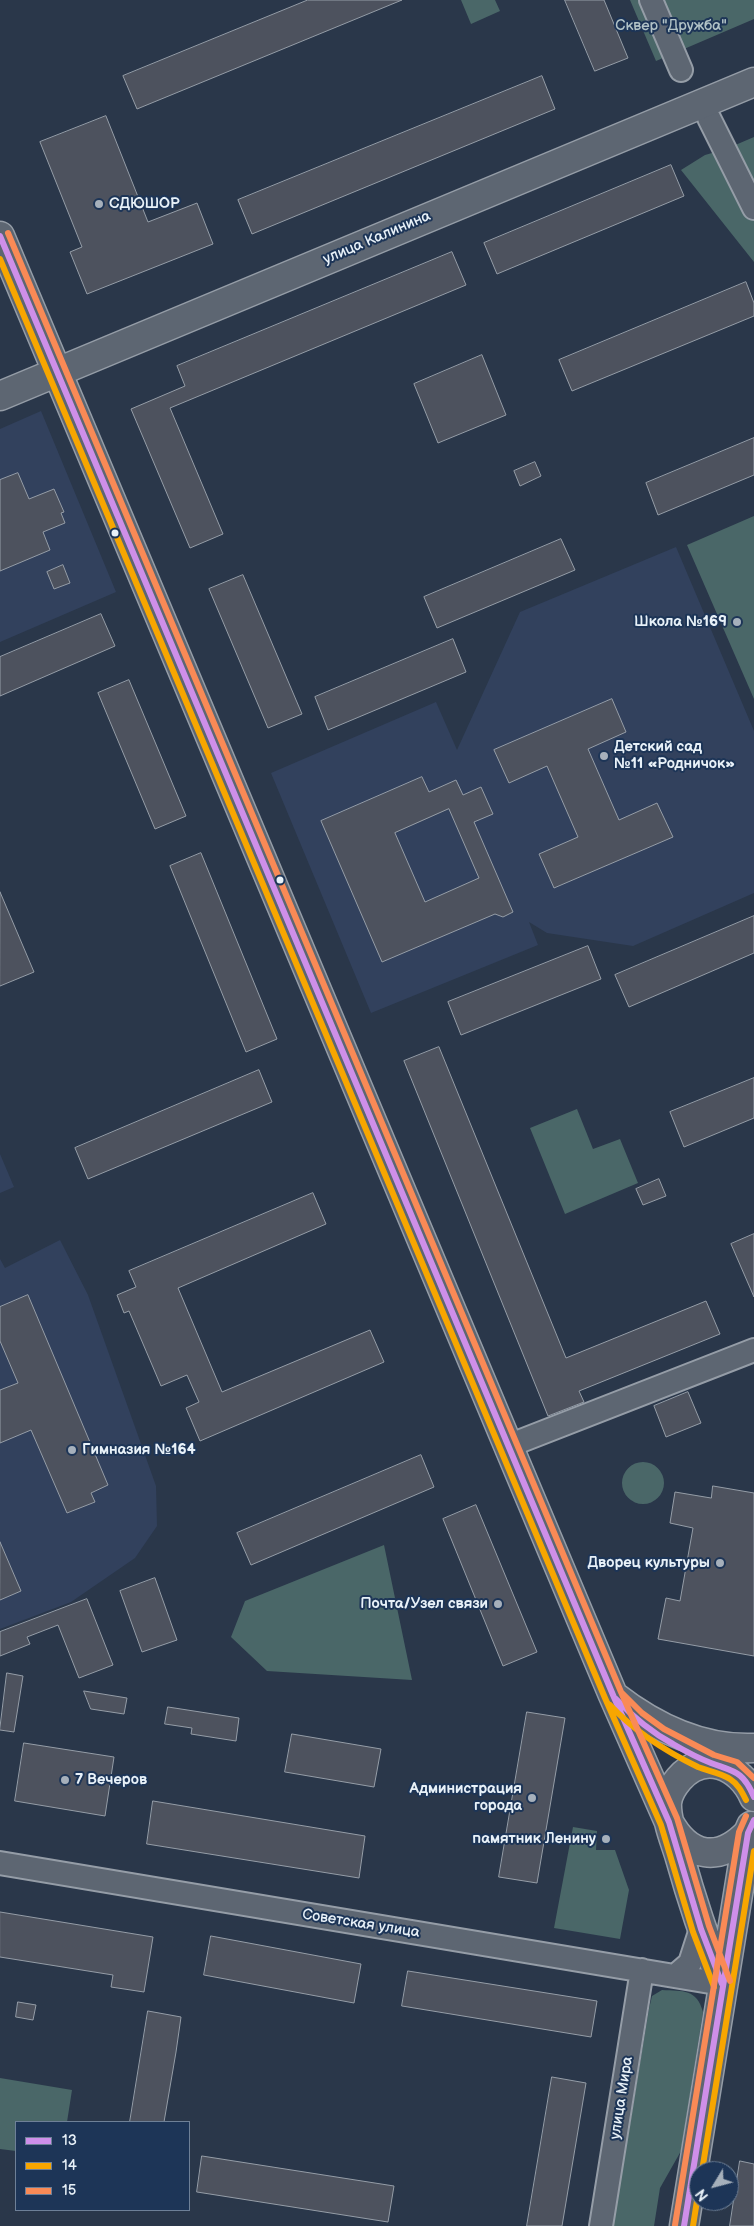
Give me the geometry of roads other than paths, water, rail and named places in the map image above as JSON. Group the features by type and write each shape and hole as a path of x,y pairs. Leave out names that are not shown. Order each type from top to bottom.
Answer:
{"street":[{"path":"651,0 681,70"},
{"name":"улица Калинина","path":"0,396 754,82"},
{"path":"709,118 754,208"},
{"path":"0,236 613,1695 669,1822 677,1836 686,1844 699,1851 714,1853 724,1851 738,1844 751,1826"},
{"path":"508,1446 754,1350"},
{"path":"613,1695 635,1712 662,1728 720,1746 754,1748"},
{"path":"613,1695 627,1712 654,1734 736,1771 747,1782 754,1797"},
{"path":"722,1984 701,1928 669,1822 667,1803 672,1788 685,1773 698,1766 754,1758"},
{"path":"684,2226 722,1984 751,1826"},
{"name":"Советская улица","path":"0,1864 722,1984"},
{"path":"675,1976 690,1963 701,1928"},
{"name":"улица Мира","path":"601,2226 642,1970"}],"place":[{"name":"СДЮШОР","path":"99,204"},
{"name":"Школа №169","path":"737,622"},
{"name":"Детский сад №11 «Родничок»","path":"604,756"},
{"name":"Гимназия №164","path":"72,1450"},
{"name":"Дворец культуры","path":"720,1563"},
{"name":"Почта/Узел связи","path":"498,1604"},
{"name":"7 Вечеров","path":"65,1780"},
{"name":"Администрация города","path":"532,1798"},
{"name":"памятник Ленину","path":"606,1839"}],"park label":[{"name":"Сквер \"Дружба\"","path":"671,26"}]}
